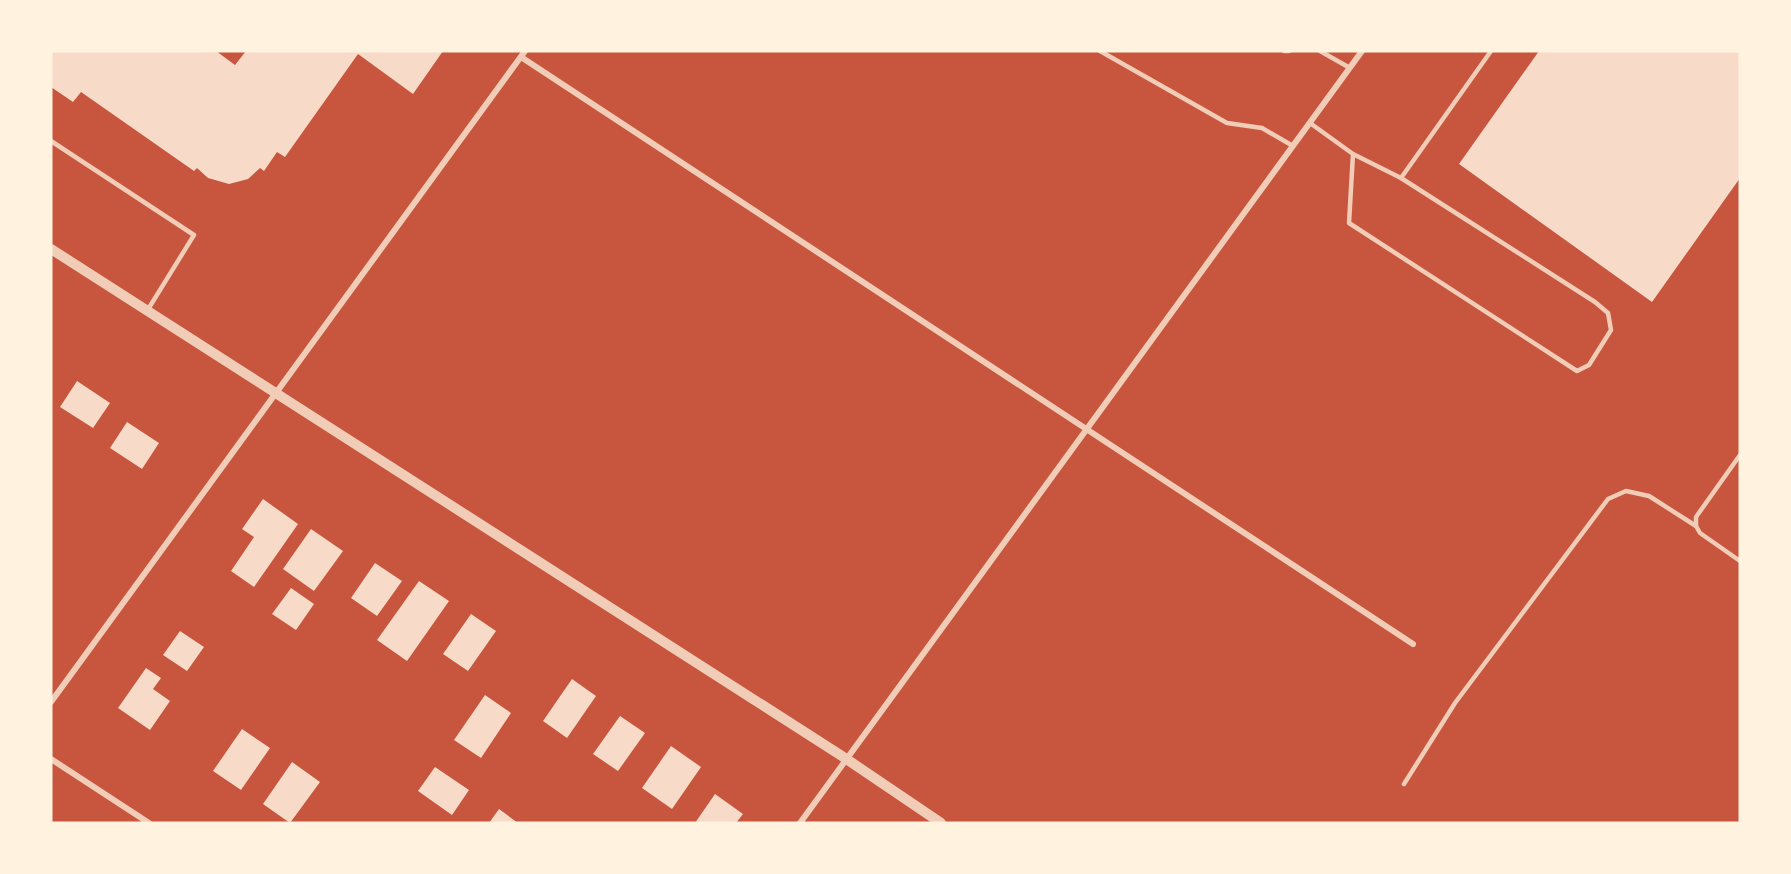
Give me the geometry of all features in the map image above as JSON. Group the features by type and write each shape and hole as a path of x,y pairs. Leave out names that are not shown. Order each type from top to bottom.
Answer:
{"street":[{"path":"800,823 845,758 1362,51"},
{"path":"51,702 523,54 1086,431 1413,644"},
{"path":"51,249 845,758 941,823"},
{"path":"51,759 149,823"}],"lane":[{"path":"1100,51 1227,123 1262,128 1293,146"},
{"path":"1284,51 1289,51"},
{"path":"1320,51 1350,68"},
{"path":"1401,178 1491,51"},
{"path":"1310,123 1353,153 1401,178 1595,302 1608,313 1611,330 1589,365 1577,370 1349,224 1353,153"},
{"path":"51,141 194,235 147,311"},
{"path":"1696,526 1696,517 1740,456"},
{"path":"1404,784 1455,703 1608,499 1626,491 1648,496 1696,526 1700,533 1740,561"}],"building":[{"path":"51,51 216,51 235,65 246,51 443,51 413,94 358,54 285,157 277,152 264,171 260,168 248,179 229,184 208,178 197,168 194,171 81,92 73,102 51,87"},
{"path":"1539,51 1740,51 1740,178 1652,302 1459,164"},
{"path":"77,381 110,403 93,428 60,407"},
{"path":"127,422 159,443 142,469 110,448"},
{"path":"263,499 298,524 254,587 231,571 254,537 242,529"},
{"path":"311,529 343,551 314,591 283,569"},
{"path":"375,563 402,581 377,616 351,598"},
{"path":"419,581 449,601 407,661 377,640"},
{"path":"291,588 314,604 296,630 272,614"},
{"path":"471,614 496,631 468,671 443,654"},
{"path":"180,631 204,647 187,671 163,655"},
{"path":"146,668 161,678 153,689 170,701 150,730 118,708"},
{"path":"572,679 596,696 567,738 543,721"},
{"path":"485,695 511,713 481,758 454,740"},
{"path":"620,716 645,733 618,771 593,754"},
{"path":"242,729 270,748 241,790 213,771"},
{"path":"671,746 701,767 672,809 642,788"},
{"path":"292,762 320,782 290,823 263,804"},
{"path":"435,767 469,790 452,815 418,791"},
{"path":"715,794 743,814 736,823 695,823"},
{"path":"499,809 518,823 489,823"}]}
